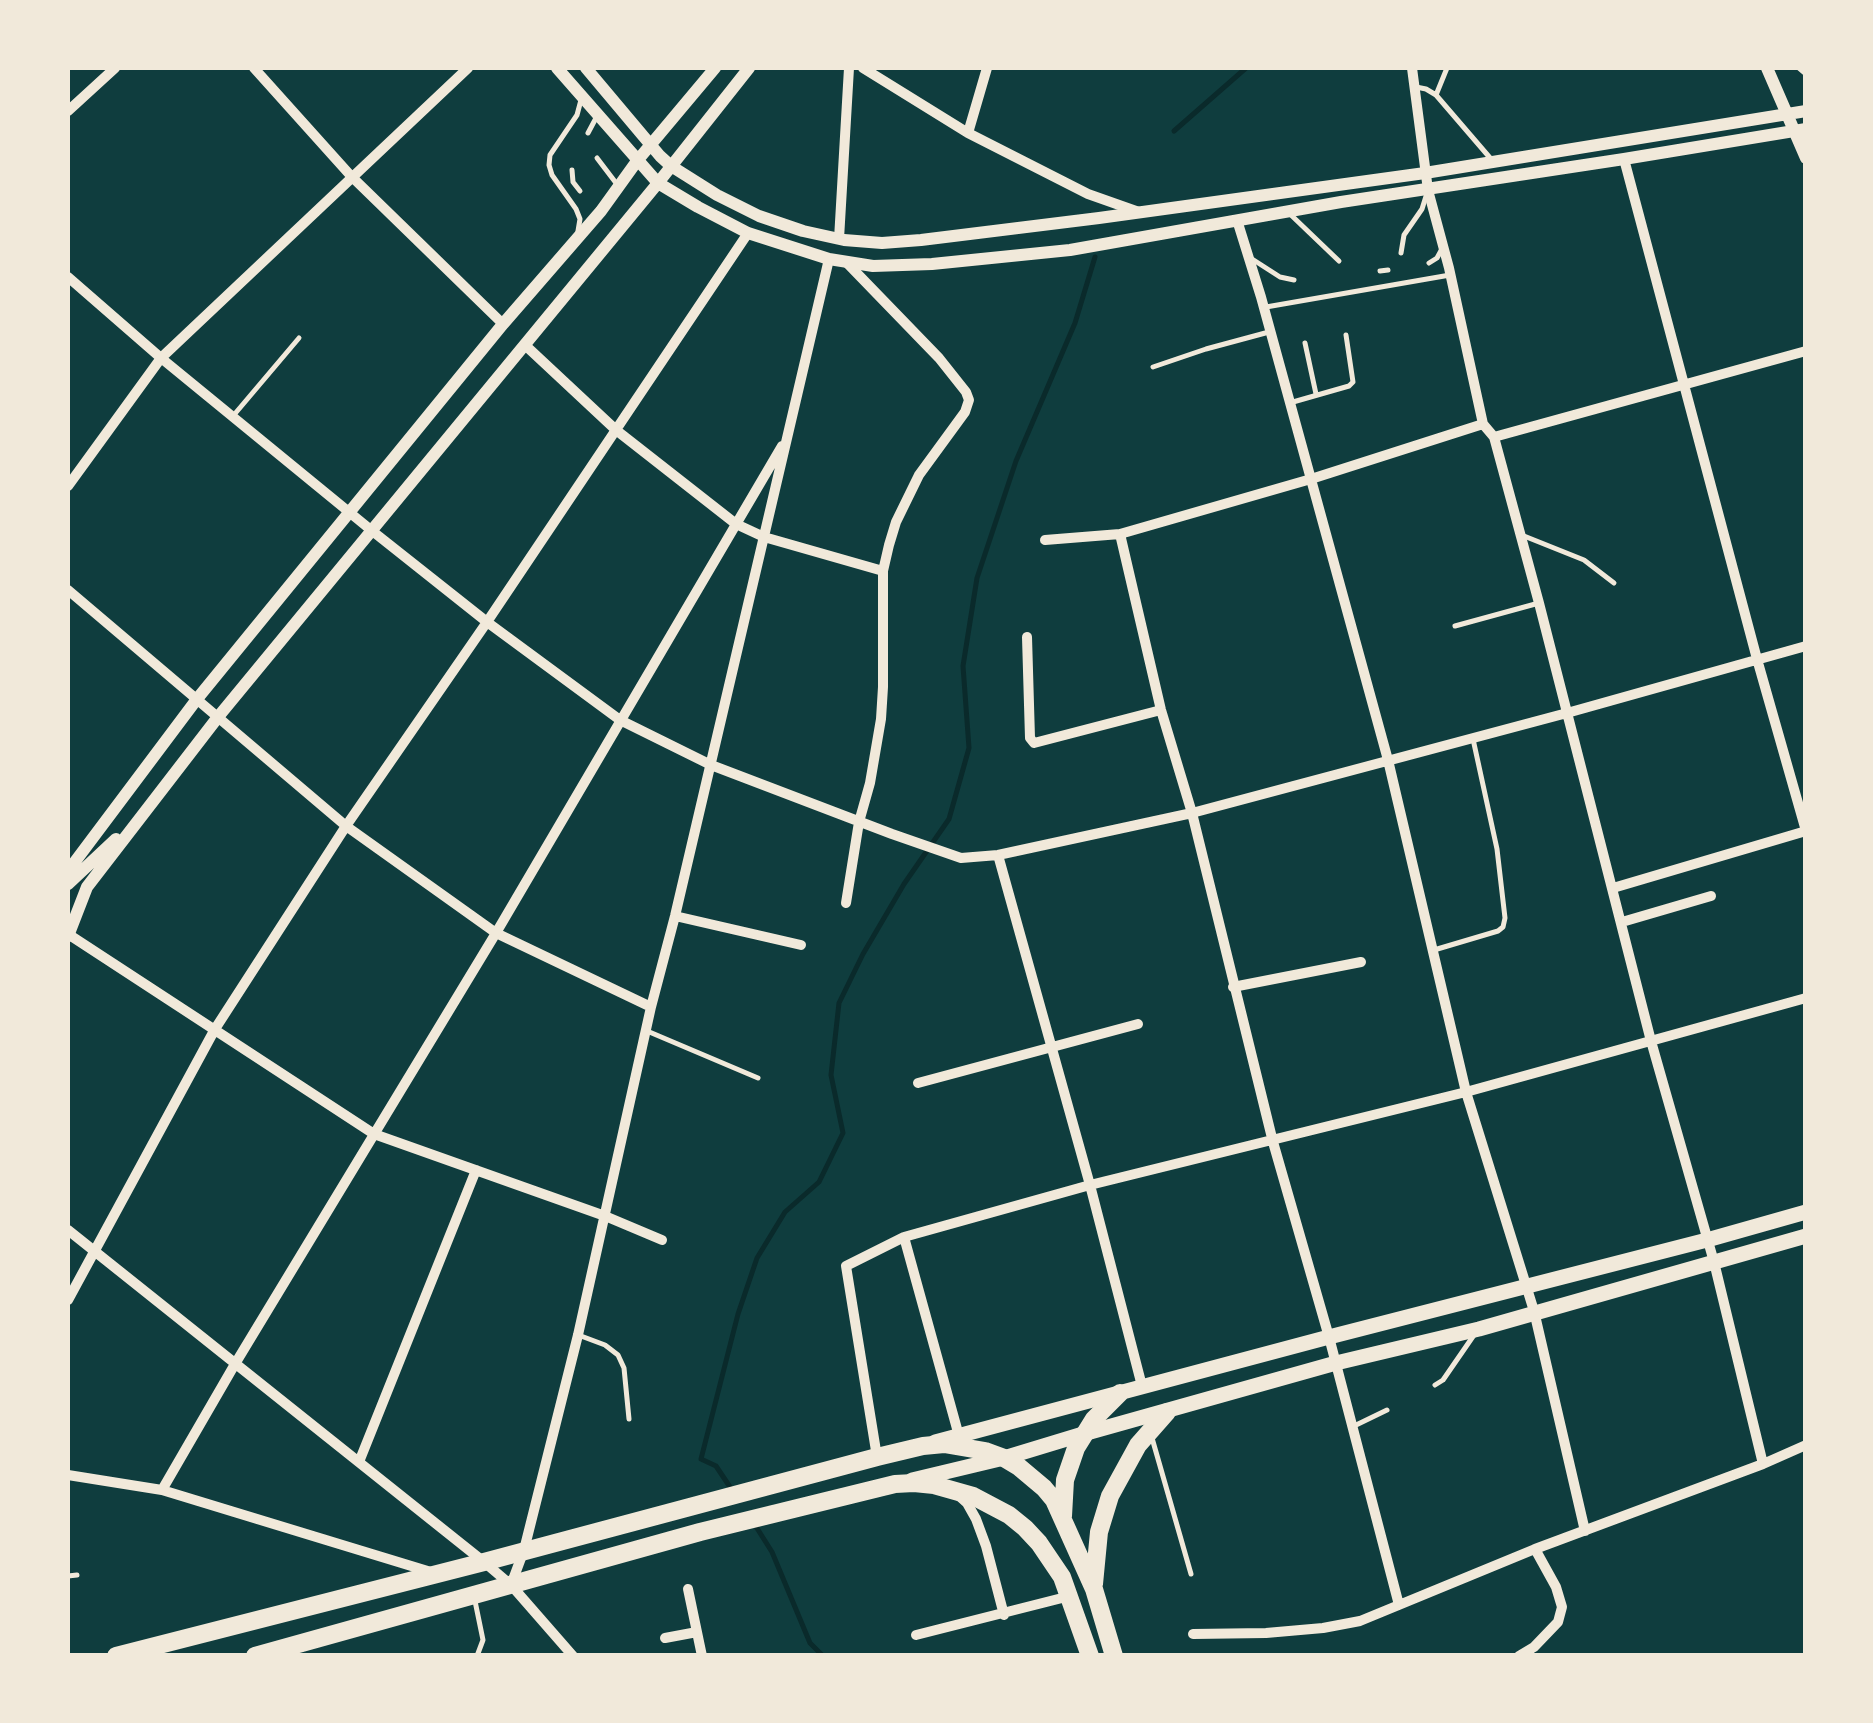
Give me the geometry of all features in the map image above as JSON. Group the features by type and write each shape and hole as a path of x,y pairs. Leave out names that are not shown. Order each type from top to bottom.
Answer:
{"highway":[{"path":"1071,1596 1063,1521 1065,1480 1084,1434 1120,1393"},
{"path":"1094,1589 1096,1551 1104,1514 1118,1478 1138,1445 1167,1412"},
{"path":"116,1656 924,1446 965,1446 1019,1466 1054,1500 1094,1589 1114,1656"},
{"path":"255,1656 700,1532 895,1484 934,1485 953,1490 991,1504 1025,1528 1052,1559 1071,1596 1090,1656"}],"main road":[{"path":"924,1446 1806,1212"},
{"path":"895,1484 1004,1458 1806,1236"}],"street":[{"path":"68,111 115,68"},
{"path":"254,68 351,176 502,324"},
{"path":"68,486 161,358 468,68"},
{"path":"556,68 658,183 748,233 829,259 873,266 1070,250 1800,129"},
{"path":"586,68 671,166 717,196 803,231 864,242 902,243 1426,172 1806,110"},
{"path":"68,871 197,699 714,68"},
{"path":"662,1240 374,1134 68,935 87,887 218,717 658,183 748,68"},
{"path":"839,239 849,68"},
{"path":"863,68 968,133 1088,194 1140,212"},
{"path":"968,133 987,68"},
{"path":"1412,68 1428,190 1483,424 1494,437 1539,603 1764,1464"},
{"path":"1767,68 1785,113 1800,129 1806,158"},
{"path":"1614,888 1806,831 1624,159"},
{"path":"1237,220 1388,760 1466,1092 1534,1312 1585,1531"},
{"path":"68,1300 215,1029 346,826 748,233"},
{"path":"511,1585 524,1550 578,1335 829,259"},
{"path":"846,903 880,719 883,571 907,498 933,453 965,412 969,400 939,358 848,264"},
{"path":"68,276 348,512 620,720 711,765 961,858 998,855 1192,813 1806,646"},
{"path":"525,345 616,430 736,524 764,537 883,571"},
{"path":"1494,437 1806,351"},
{"path":"1045,540 1120,534 1483,424"},
{"path":"162,1490 787,438"},
{"path":"1120,534 1161,710 1192,813 1273,1142 1330,1336 1400,1605"},
{"path":"68,590 346,826 496,933 652,1007"},
{"path":"1027,637 1030,738 1036,744 1161,710"},
{"path":"68,884 144,814"},
{"path":"998,855 1142,1386"},
{"path":"1622,922 1711,896"},
{"path":"675,916 802,945"},
{"path":"1233,987 1361,962"},
{"path":"877,1458 846,1266 904,1236 1090,1185 1466,1092 1806,998"},
{"path":"918,1083 1138,1024"},
{"path":"359,1462 476,1170"},
{"path":"68,1230 484,1562 511,1585 573,1656"},
{"path":"904,1236 959,1436"},
{"path":"1193,1634 1266,1634 1360,1621 1806,1445"},
{"path":"68,1475 162,1490 436,1574"},
{"path":"953,1490 967,1503 976,1520 1004,1615"},
{"path":"1519,1656 1534,1647 1558,1622 1562,1607 1556,1587 1535,1549"},
{"path":"688,1589 702,1656"},
{"path":"916,1636 1071,1596"},
{"path":"665,1638 697,1632"}],"lane":[{"path":"1436,95 1447,68"},
{"path":"1799,68 1806,74"},
{"path":"1416,88 1436,95 1492,161"},
{"path":"576,240 580,219 552,175 550,156 577,115 582,97"},
{"path":"588,132 598,115"},
{"path":"597,158 619,188"},
{"path":"572,170 573,182 580,192"},
{"path":"1401,253 1404,234 1422,209 1428,190"},
{"path":"1289,212 1339,261"},
{"path":"1430,263 1442,247"},
{"path":"1249,257 1294,280"},
{"path":"1380,271 1388,270"},
{"path":"1263,308 1450,274"},
{"path":"1153,366 1269,332"},
{"path":"1290,403 1349,386 1354,378 1346,335"},
{"path":"232,416 299,338"},
{"path":"1306,344 1316,395"},
{"path":"1520,535 1584,560 1614,583"},
{"path":"1455,626 1539,603"},
{"path":"1434,950 1498,932 1505,918 1497,849 1472,736"},
{"path":"646,1031 758,1078"},
{"path":"1436,1385 1479,1328"},
{"path":"578,1335 618,1354 624,1368 628,1419"},
{"path":"1353,1426 1387,1410"},
{"path":"1150,1430 1192,1574"},
{"path":"68,1576 77,1575"},
{"path":"474,1595 483,1640 477,1656"}],"waterway":[{"path":"1174,131 1246,68"},
{"path":"732,1490 716,1466 701,1459 738,1314 757,1258 785,1212 819,1182 843,1133 831,1075 839,1003 904,884 949,819 969,748 963,666 977,578 1016,461 1075,323 1095,257"},
{"path":"755,1525 772,1552 810,1643 823,1656"}]}
